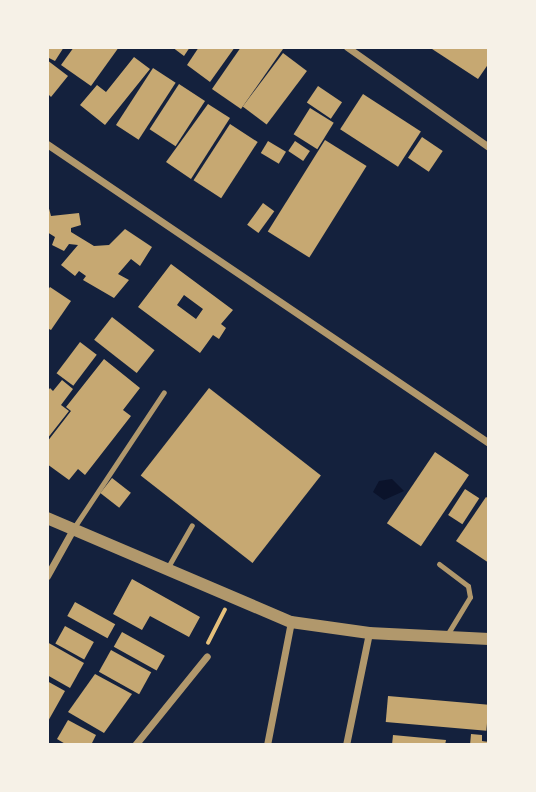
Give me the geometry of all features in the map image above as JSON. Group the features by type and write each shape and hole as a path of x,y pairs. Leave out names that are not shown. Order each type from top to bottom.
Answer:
{"street":[{"path":"346,47 489,147"},
{"path":"47,144 489,443"},
{"path":"47,519 291,622 369,633 489,639"},
{"path":"47,576 72,531"},
{"path":"267,745 291,622"},
{"path":"346,745 369,633"},
{"path":"135,745 207,656"}],"lane":[{"path":"72,531 164,392"},
{"path":"166,570 192,525"},
{"path":"439,564 468,586 470,597 445,637"}],"path":[{"path":"207,656 208,642 232,597"}],"water":[{"path":"392,479 404,491 384,500 373,492 379,481"}],"building":[{"path":"47,47 64,47 55,61 47,57"},
{"path":"74,47 119,47 91,86 61,65"},
{"path":"172,47 190,47 184,56"},
{"path":"199,47 235,47 210,82 187,65"},
{"path":"241,47 283,49 241,109 212,89"},
{"path":"429,47 489,47 489,63 478,79"},
{"path":"283,53 307,71 267,125 243,107"},
{"path":"134,57 150,69 105,125 80,105 97,85 106,92"},
{"path":"47,60 68,76 51,97 47,93"},
{"path":"153,68 176,83 139,140 116,125"},
{"path":"179,84 205,101 176,146 150,129"},
{"path":"318,86 342,102 331,119 307,103"},
{"path":"363,94 421,132 398,167 340,129"},
{"path":"208,104 230,118 191,179 166,162"},
{"path":"310,108 334,123 317,149 294,134"},
{"path":"230,124 258,142 221,198 194,180"},
{"path":"422,137 443,151 429,172 408,158"},
{"path":"325,140 367,166 309,258 268,232"},
{"path":"268,141 286,152 279,164 261,153"},
{"path":"295,141 310,151 303,161 288,151"},
{"path":"47,201 51,216 79,213 81,225 71,228 71,232 94,246 109,245 125,229 152,247 140,266 131,259 118,274 129,280 114,298 83,280 86,276 79,271 75,276 61,265 78,245 69,244 64,251 52,245 55,237 47,232"},
{"path":"263,203 274,211 258,233 247,225"},
{"path":"171,264 233,310 221,324 226,328 219,339 213,335 200,353 138,307","holes":["184,295 203,309 196,319 177,305"]},
{"path":"50,287 71,301 51,330 47,328 47,291"},
{"path":"112,317 155,350 137,373 94,340"},
{"path":"80,342 97,355 73,386 57,373"},
{"path":"104,359 140,388 123,410 131,416 85,475 78,469 69,480 47,464 47,442 71,411 66,407"},
{"path":"62,380 73,389 61,405 69,411 47,439 47,392 50,388 53,391"},
{"path":"209,388 321,475 253,563 141,475"},
{"path":"435,452 469,475 421,546 387,523"},
{"path":"112,478 131,493 119,508 100,493"},
{"path":"465,489 479,498 462,524 448,515"},
{"path":"486,497 489,499 489,563 456,541"},
{"path":"132,579 200,617 189,637 150,616 142,630 113,614"},
{"path":"75,602 115,624 107,638 67,616"},
{"path":"65,626 94,642 84,659 55,643"},
{"path":"122,632 165,656 157,671 114,647"},
{"path":"47,642 84,663 70,688 47,675"},
{"path":"111,650 151,672 139,694 99,672"},
{"path":"95,674 132,694 104,733 68,712"},
{"path":"47,681 65,691 47,723"},
{"path":"388,696 489,705 486,731 386,722"},
{"path":"68,720 96,735 91,745 67,745 57,739"},
{"path":"471,734 482,735 482,741 489,742 489,745 470,745"},
{"path":"393,735 446,740 445,745 392,745"}]}
